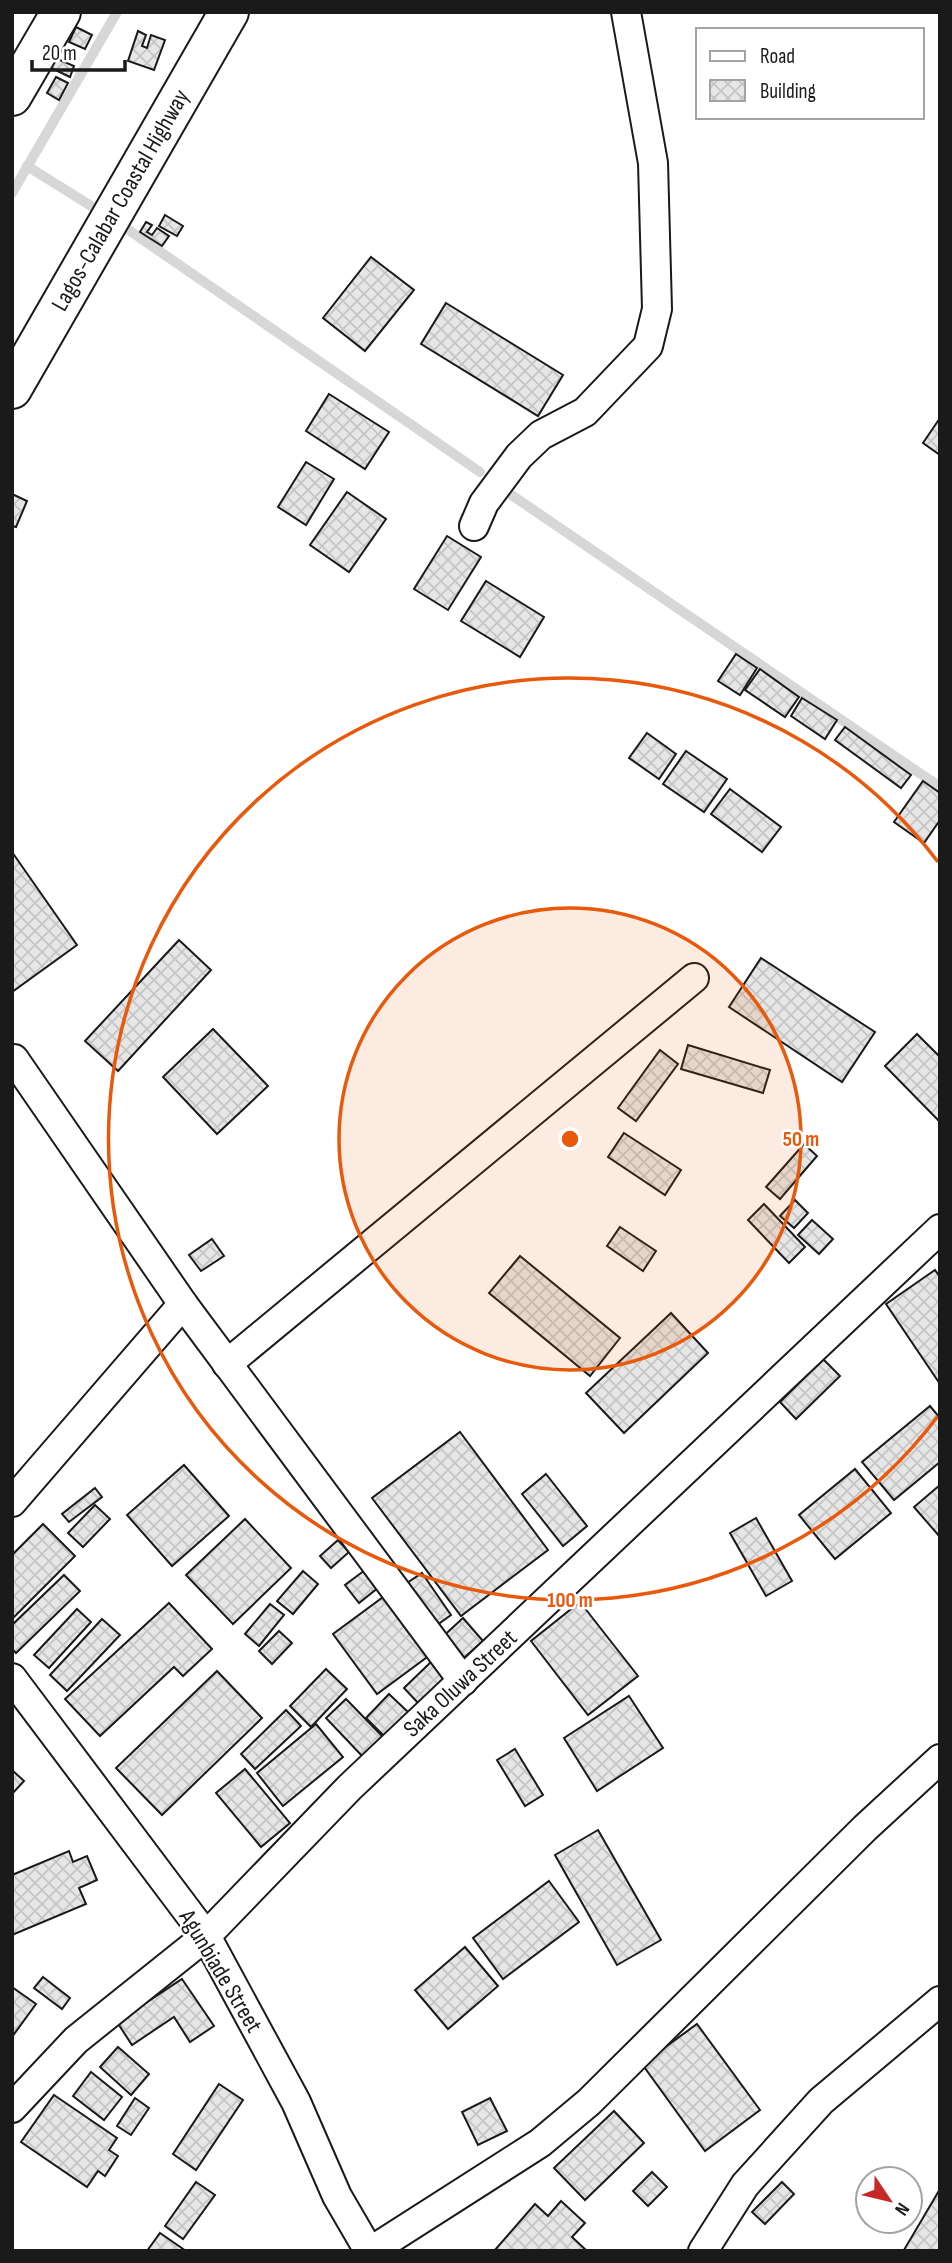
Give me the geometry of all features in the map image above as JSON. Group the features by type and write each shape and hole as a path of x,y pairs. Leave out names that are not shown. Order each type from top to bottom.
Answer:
{"highway":[{"path":"12,96 61,12"},
{"name":"Lagos-Calabar Coastal Highway","path":"12,389 229,12"}],"street":[{"path":"474,526 484,503 519,456 541,435 584,412 648,346 657,309 653,163 626,12"},
{"path":"227,1364 694,978"},
{"path":"14,1059 183,1304 463,1681"},
{"name":"Saka Oluwa Street","path":"12,2108 76,2040 206,1936 350,1787 940,1229"},
{"path":"12,1502 183,1304"},
{"name":"Agunbiade Street","path":"12,1678 206,1936 296,2102 337,2196 370,2251"},
{"path":"370,2251 540,2143 589,2102 865,1828 940,1759"},
{"path":"703,2251 745,2185 821,2101 940,2001"}],"building":[{"path":"76,27 92,35 85,49 69,42"},
{"path":"138,31 146,35 142,46 147,48 151,35 165,40 154,70 128,61"},
{"path":"53,57 74,66 70,77 49,67"},
{"path":"56,77 68,83 59,100 47,93"},
{"path":"165,215 183,226 177,236 159,226"},
{"path":"146,222 152,225 147,232 152,235 157,228 169,236 162,246 140,232"},
{"path":"371,257 414,290 365,351 323,318"},
{"path":"446,303 563,375 538,416 421,344"},
{"path":"329,394 389,432 365,469 306,431"},
{"path":"940,418 940,455 923,443"},
{"path":"306,462 334,479 306,525 278,507"},
{"path":"347,492 386,519 349,572 310,545"},
{"path":"12,494 27,501 16,527 12,526"},
{"path":"447,536 481,557 448,610 414,589"},
{"path":"486,581 544,617 520,657 461,621"},
{"path":"736,654 757,668 740,695 718,681"},
{"path":"760,669 799,697 785,717 745,690"},
{"path":"802,698 837,720 825,739 791,716"},
{"path":"845,727 911,775 901,788 835,740"},
{"path":"647,733 676,754 659,779 629,758"},
{"path":"686,751 727,779 704,812 663,784"},
{"path":"923,781 940,793 940,820 924,843 894,822"},
{"path":"730,789 781,827 762,852 711,814"},
{"path":"12,852 77,945 12,992"},
{"path":"179,940 211,970 118,1071 85,1041"},
{"path":"761,958 875,1032 842,1082 729,1007"},
{"path":"213,1029 268,1086 217,1134 163,1077"},
{"path":"917,1034 940,1057 940,1122 885,1066"},
{"path":"688,1045 770,1070 763,1093 681,1069"},
{"path":"660,1050 678,1064 636,1121 618,1108"},
{"path":"624,1133 681,1170 665,1195 608,1157"},
{"path":"804,1144 817,1156 780,1199 766,1187"},
{"path":"795,1200 808,1213 794,1228 780,1216"},
{"path":"764,1204 805,1247 789,1263 748,1220"},
{"path":"812,1220 833,1239 819,1254 798,1235"},
{"path":"620,1227 656,1251 643,1271 607,1246"},
{"path":"212,1239 224,1256 201,1271 189,1255"},
{"path":"520,1256 620,1338 590,1376 489,1293"},
{"path":"935,1270 940,1277 940,1384 886,1304"},
{"path":"671,1313 708,1353 624,1433 586,1393"},
{"path":"823,1359 840,1376 796,1419 780,1402"},
{"path":"930,1406 940,1418 940,1462 894,1500 862,1462"},
{"path":"460,1432 548,1550 461,1616 372,1498"},
{"path":"184,1465 229,1516 172,1566 127,1515"},
{"path":"855,1469 891,1513 835,1559 799,1515"},
{"path":"546,1474 587,1526 563,1546 522,1494"},
{"path":"940,1485 940,1537 914,1507"},
{"path":"95,1488 102,1497 69,1522 62,1514"},
{"path":"95,1505 110,1519 83,1547 68,1533"},
{"path":"756,1518 792,1581 766,1596 730,1533"},
{"path":"245,1519 291,1568 233,1624 186,1575"},
{"path":"43,1524 75,1556 12,1619 12,1555"},
{"path":"338,1540 349,1552 331,1568 320,1556"},
{"path":"365,1570 379,1587 359,1603 345,1585"},
{"path":"303,1571 318,1584 293,1614 277,1601"},
{"path":"422,1573 451,1615 430,1630 401,1587"},
{"path":"64,1575 80,1591 16,1653 12,1649 12,1625"},
{"path":"390,1592 434,1652 377,1694 333,1634"},
{"path":"580,1602 638,1676 588,1715 531,1641"},
{"path":"169,1603 212,1649 183,1676 174,1667 100,1736 65,1699"},
{"path":"270,1604 284,1615 259,1646 245,1634"},
{"path":"77,1609 91,1622 49,1668 34,1655"},
{"path":"463,1618 483,1641 457,1664 438,1641"},
{"path":"102,1619 120,1635 67,1691 50,1675"},
{"path":"279,1631 292,1643 272,1664 259,1651"},
{"path":"433,1660 448,1676 419,1704 404,1688"},
{"path":"326,1669 347,1689 311,1727 290,1706"},
{"path":"217,1671 262,1718 162,1815 116,1768"},
{"path":"389,1694 408,1712 384,1736 366,1718"},
{"path":"629,1696 663,1748 597,1791 564,1738"},
{"path":"346,1699 384,1738 364,1758 326,1718"},
{"path":"286,1710 301,1726 255,1769 241,1754"},
{"path":"316,1724 343,1757 283,1806 257,1773"},
{"path":"515,1749 543,1795 525,1806 497,1760"},
{"path":"245,1769 290,1823 261,1847 216,1793"},
{"path":"12,1770 24,1781 12,1794"},
{"path":"598,1830 661,1940 617,1965 555,1855"},
{"path":"69,1851 73,1862 87,1856 97,1880 79,1888 86,1904 12,1935 12,1875"},
{"path":"549,1881 579,1922 503,1979 473,1938"},
{"path":"465,1947 498,1986 448,2029 415,1990"},
{"path":"43,1977 70,1998 62,2009 34,1988"},
{"path":"182,1979 214,2026 190,2042 174,2017 132,2045 117,2022"},
{"path":"12,1987 36,2004 12,2037"},
{"path":"697,2024 760,2110 705,2151 642,2064"},
{"path":"118,2047 149,2074 131,2095 100,2067"},
{"path":"91,2072 122,2097 104,2120 73,2096"},
{"path":"219,2084 243,2100 196,2170 173,2154"},
{"path":"54,2095 117,2138 109,2150 118,2156 105,2176 98,2171 87,2187 21,2142"},
{"path":"135,2098 149,2108 131,2135 117,2126"},
{"path":"490,2098 507,2131 478,2145 462,2112"},
{"path":"614,2111 644,2143 585,2200 554,2168"},
{"path":"652,2172 667,2187 648,2206 633,2191"},
{"path":"196,2182 215,2195 183,2239 165,2226"},
{"path":"782,2182 794,2194 765,2224 752,2212"},
{"path":"940,2189 940,2251 905,2251 913,2235 924,2235 924,2216"},
{"path":"561,2201 585,2223 572,2237 587,2251 494,2251 535,2204 548,2216"},
{"path":"160,2233 186,2251 147,2251"}],"waterway":[{"path":"12,193 117,12"},
{"path":"27,166 104,214"},
{"path":"117,222 480,472"},
{"path":"510,494 940,787"}]}
